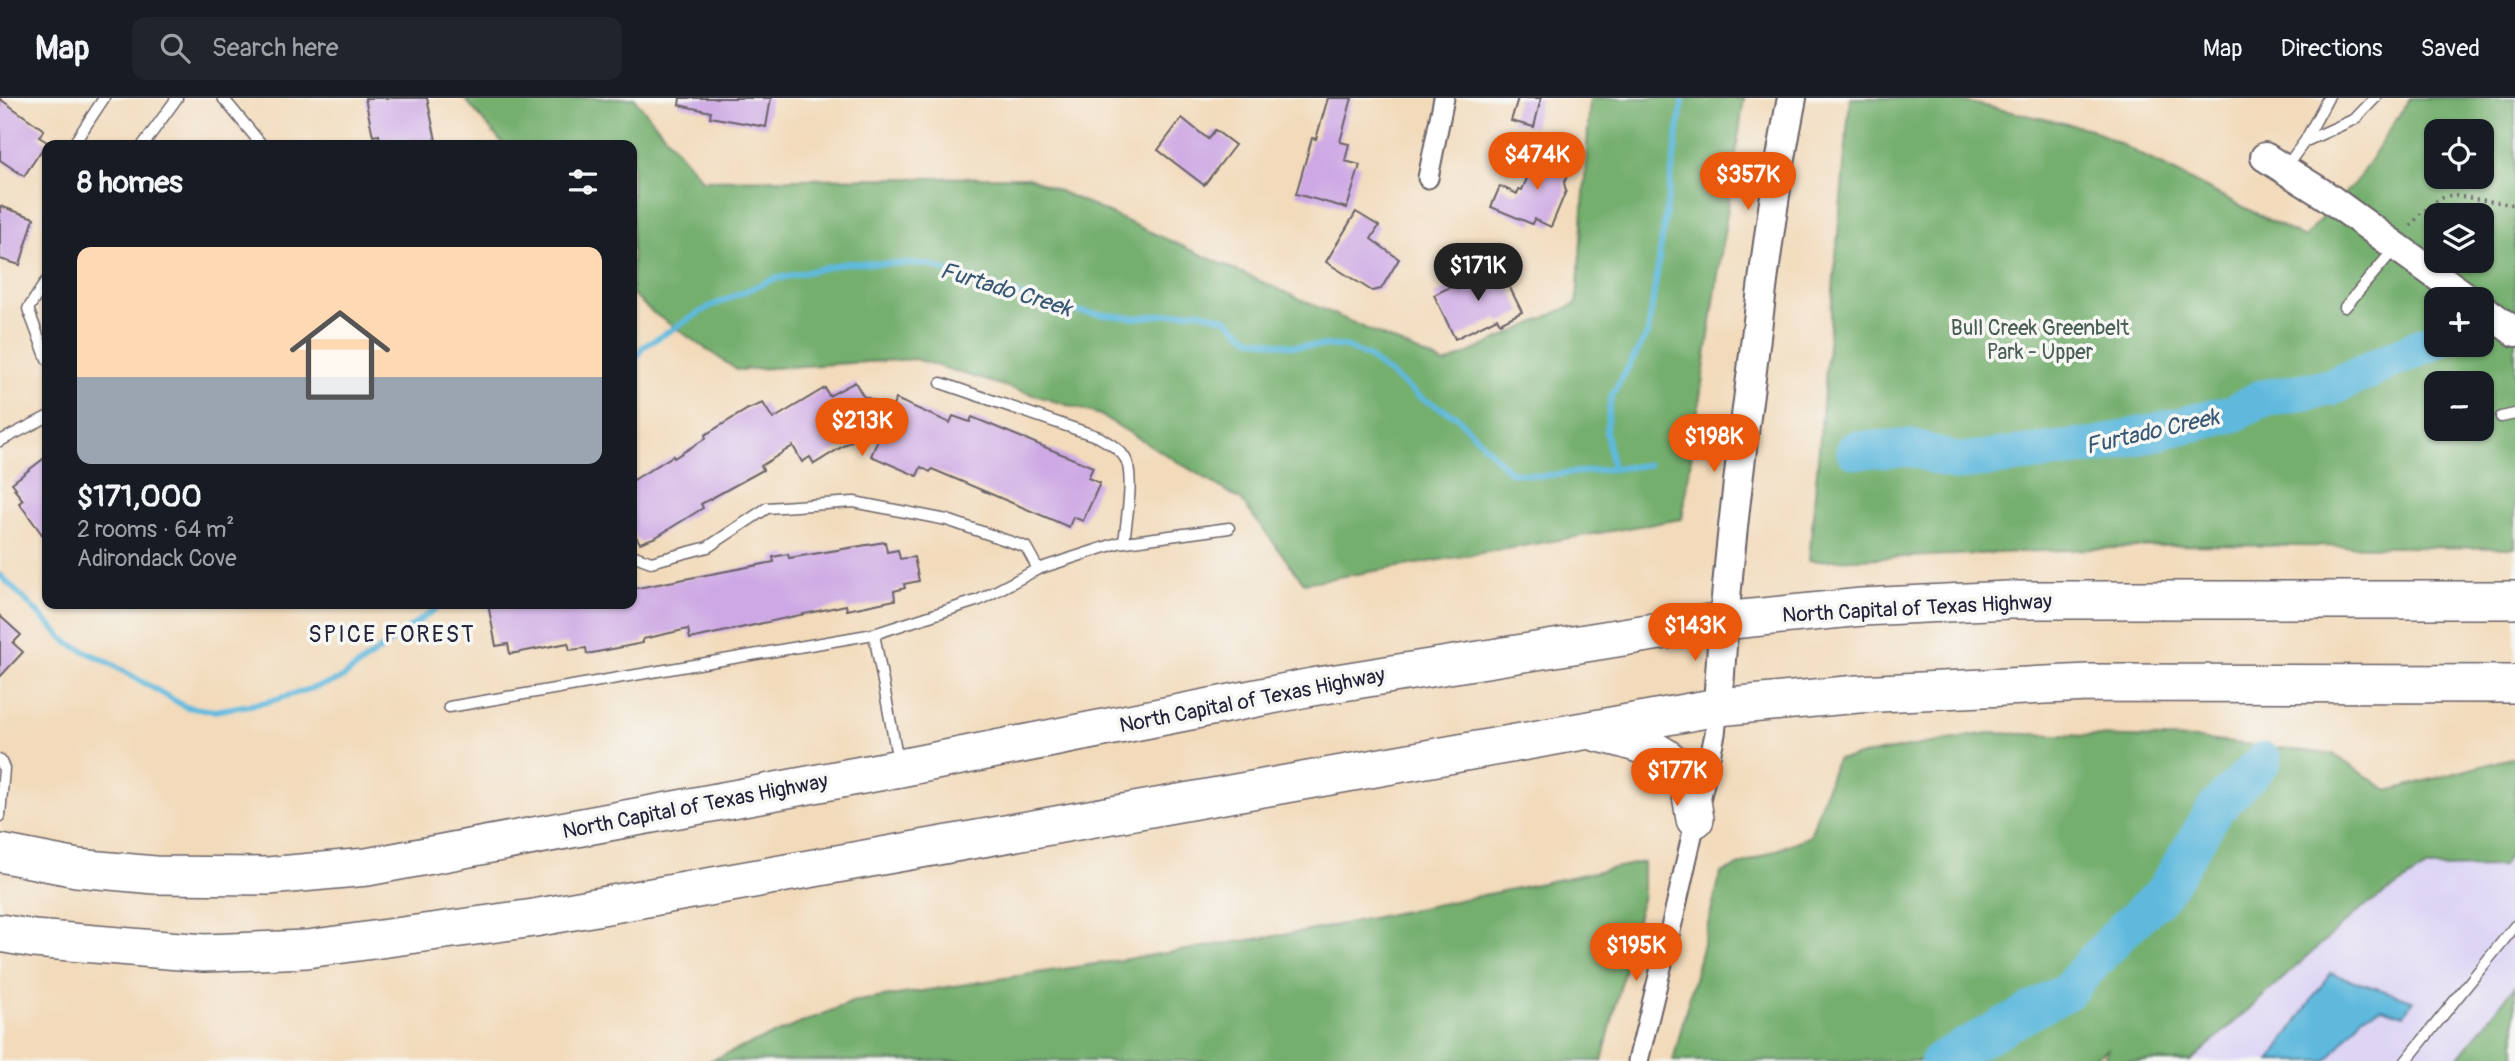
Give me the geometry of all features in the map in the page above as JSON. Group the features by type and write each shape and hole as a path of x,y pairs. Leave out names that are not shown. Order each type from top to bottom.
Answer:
{"highway":[{"name":"North Capital of Texas Highway","path":"0,853 77,868 155,876 268,876 367,867 900,768 1312,687 1722,621 1862,607 2008,600 2515,600"},
{"path":"0,933 34,939 204,953 307,949 548,915 1718,707 1858,694 2089,683 2515,684"},
{"path":"1587,731 1625,739 1658,752 1677,768 1688,786 1695,820"}],"main road":[{"path":"1718,707 1722,621 1756,334 1781,152 1792,98"},
{"path":"2275,163 2452,287"},
{"path":"2494,317 2515,332"}],"street":[{"path":"1428,178 1444,98"},
{"path":"1638,1061 1715,734 1718,707"}],"lane":[{"path":"76,140 104,98"},
{"path":"147,140 177,98"},
{"path":"223,98 258,140"},
{"path":"2305,141 2328,98"},
{"path":"2275,163 2305,141 2355,119 2375,98"},
{"path":"2345,307 2396,247"},
{"path":"42,288 28,309 42,346"},
{"path":"941,383 1099,437 1117,449 1127,460 1130,476 1124,542"},
{"path":"2501,417 2515,414"},
{"path":"0,441 42,420"},
{"path":"637,557 650,562 708,547 767,508 854,502 947,520 1026,547 1038,569"},
{"path":"449,707 874,634 979,600 1038,569 1124,542 1229,528"},
{"path":"874,634 900,768"},
{"path":"0,760 4,768 0,816"},
{"path":"2406,1061 2515,926"}],"path":[{"path":"2396,247 2420,214 2438,199 2451,195 2515,205"}],"shaded area":[{"path":"2515,845 2515,986 2456,1061 2191,1061 2359,911 2426,868 2501,867"}],"green space":[{"path":"464,98 634,98 702,180 1028,177 1445,364 1577,303 1590,98 1744,98 1682,519 1304,583 1241,500 1100,415 915,359 737,370 652,312 637,298 637,140 500,140"},
{"name":"Bull Creek Greenbelt Park - Upper","path":"1850,98 1947,98 2091,129 2304,238 2358,179 2410,98 2515,98 2515,548 2187,545 1809,561"},
{"path":"1988,733 2198,739 2333,754 2388,791 2515,757 2515,845 2501,867 2426,868 2358,911 2191,1061 2105,1061 2108,1049 2090,1061 1673,1061 1721,873 1810,836 1836,760"},
{"path":"1643,862 1643,895 1602,1061 709,1061 852,1002 1313,930"},
{"path":"2515,986 2515,1061 2456,1061"}],"water":[{"path":"2330,973 2413,1000 2404,1015 2382,1008 2363,1016 2327,1061 2270,1061"}],"building":[{"path":"365,98 427,98 436,140 380,140 379,135 373,136"},
{"path":"680,98 771,98 766,127 710,117 711,112 679,105"},
{"path":"1328,98 1352,98 1340,142 1349,144 1345,161 1360,165 1347,208 1296,194 1312,138 1316,139"},
{"path":"1518,98 1541,98 1534,127 1511,121"},
{"path":"0,99 44,130 39,137 44,140 42,149 24,176 0,160"},
{"path":"1182,118 1208,139 1215,130 1235,145 1204,185 1158,150"},
{"path":"1539,150 1572,164 1564,183 1566,191 1551,227 1534,219 1532,224 1491,207 1500,186 1517,194 1519,189 1522,190"},
{"path":"0,206 34,218 20,265 0,259"},
{"path":"1356,212 1379,226 1371,239 1399,259 1381,289 1372,291 1326,262"},
{"path":"1500,268 1522,312 1500,323 1497,318 1455,339 1434,295 1456,284 1458,289"},
{"path":"855,382 863,396 892,408 896,399 950,423 953,416 970,422 972,417 1093,467 1088,478 1100,483 1083,521 1073,517 1069,527 932,469 930,472 921,467 917,476 871,456 887,419 814,464 810,457 802,462 793,446 761,466 763,470 701,504 703,508 656,537 640,543 637,538 637,478 673,456 674,458 748,409 763,403 773,419 825,388 829,396"},
{"path":"42,460 42,534 19,503 23,500 12,483"},
{"path":"885,542 887,552 898,550 900,559 914,557 919,581 904,584 905,588 894,591 895,600 847,610 846,605 690,639 688,629 643,639 643,643 587,654 586,648 570,650 568,643 510,654 508,644 496,646 489,609 637,609 637,588 774,562 773,557 788,554 789,558"},
{"path":"0,616 21,635 13,643 23,652 0,677"}],"waterway":[{"path":"1613,469 1606,432 1611,397 1648,333 1683,98"},
{"name":"Furtado Creek","path":"637,356 643,347 709,307 771,280 846,263 926,264 1062,310 1134,318 1197,311 1226,319 1249,338 1292,346 1343,346 1367,356 1421,398 1456,416 1510,472 1541,476 1648,465"},
{"name":"Furtado Creek","path":"1855,450 1913,448 1956,462 2100,445 2235,413 2260,399 2332,387 2424,345"},
{"name":"Furtado Creek","path":"0,575 68,643 106,661 186,707 214,711 267,702 339,680 435,609"},
{"path":"1939,1061 2066,992 2120,933 2163,893 2216,808 2263,761"}],"district":[{"name":"SPICE FOREST","path":"392,634"}]}
